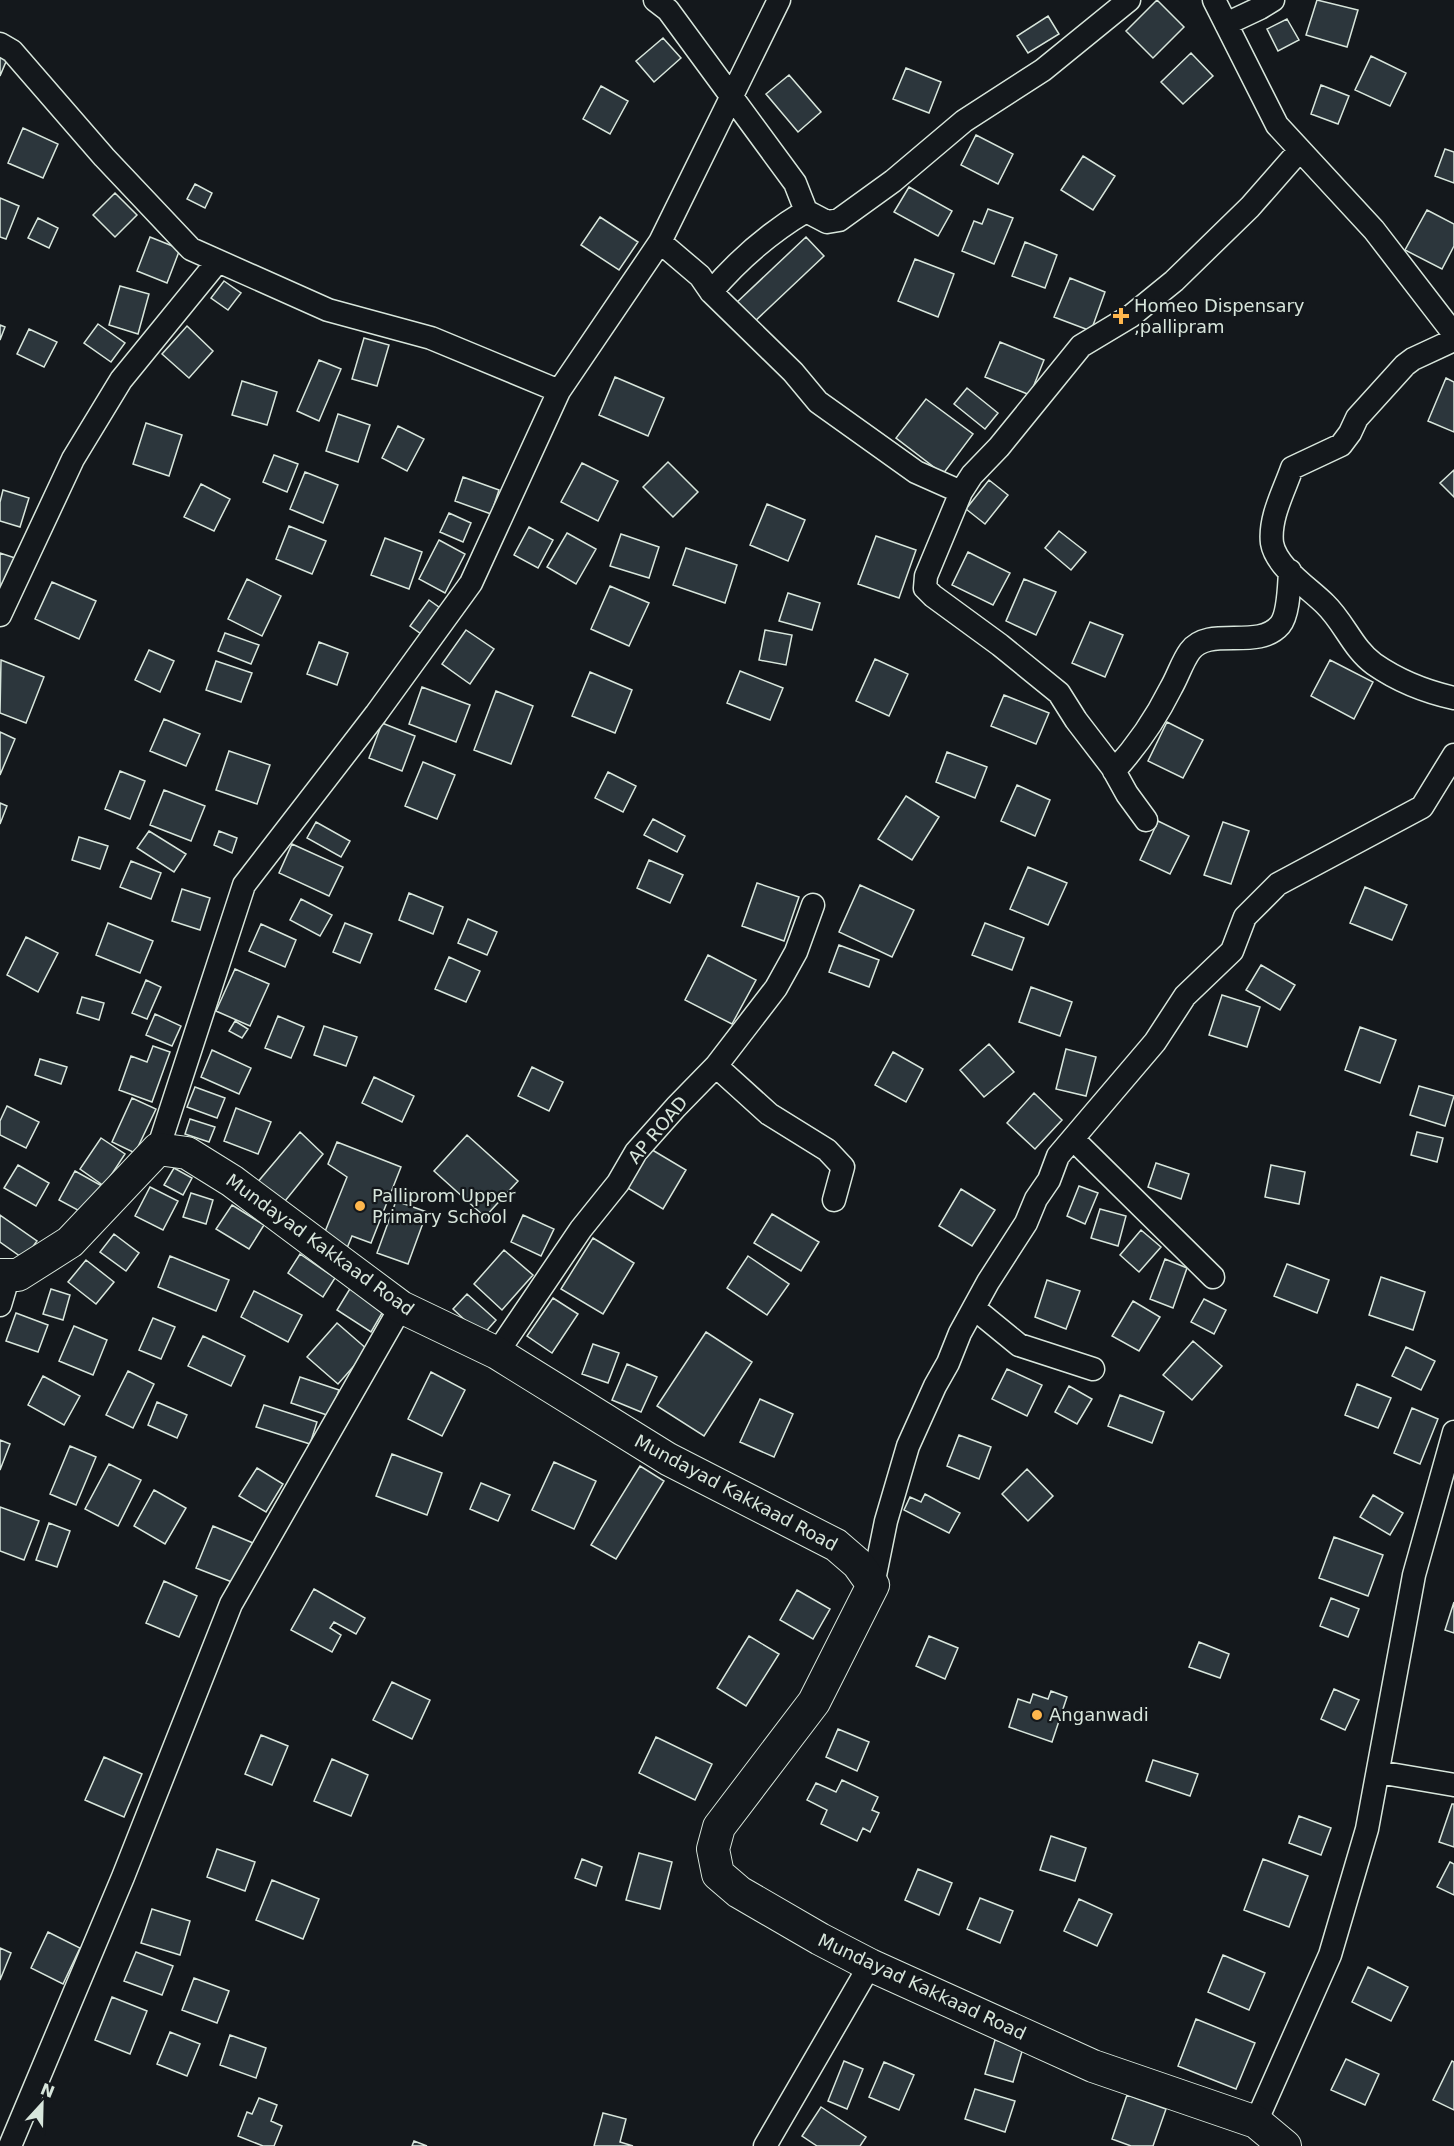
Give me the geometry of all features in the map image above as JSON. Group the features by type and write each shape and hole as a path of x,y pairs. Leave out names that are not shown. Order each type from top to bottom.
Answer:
{"main road":[{"path":"4,1275 18,1275 70,1242 158,1149"},
{"name":"Mundayad Kakkaad Road","path":"158,1149 187,1153 232,1181 401,1307 496,1353 668,1459 836,1545 858,1564 873,1585 814,1702 719,1827 713,1849 718,1874 739,1892 820,1940 870,1965 1093,2066 1256,2122 1285,2146"}],"street":[{"path":"655,0 668,10 795,183 806,211 827,222 839,220 893,181 964,121 1043,70 1129,0"},
{"path":"158,1149 244,885 376,714 471,583 559,391 660,242 779,0"},
{"path":"1214,0 1277,126 1374,230 1454,334"},
{"path":"1226,24 1273,0"},
{"path":"0,44 12,51 104,157 191,249 328,310 431,338 559,391"},
{"path":"1146,820 1059,693 925,588 926,576 961,492 972,475 999,447 1081,346 1131,316 1174,281 1250,207 1300,150"},
{"path":"711,292 756,245 783,224 806,211"},
{"path":"660,242 700,276 711,292 793,372 818,402 916,472 961,492"},
{"path":"1,612 73,459 121,380 218,261"},
{"path":"1454,340 1405,365 1357,418 1341,446 1292,468 1274,517 1272,544 1283,564 1327,605 1352,641 1373,663 1406,681 1454,698"},
{"path":"1114,771 1144,734 1191,650 1204,640 1254,638 1280,625 1285,614 1290,571"},
{"path":"873,1585 886,1521 908,1446 960,1333 988,1282 1026,1223 1036,1200 1049,1180 1058,1156 1155,1042 1185,996 1232,951 1245,917 1278,884 1422,807 1454,755"},
{"name":"AP ROAD","path":"496,1353 581,1229 618,1183 636,1152 716,1066 776,988 796,952 813,905"},
{"path":"716,1066 769,1114 827,1150 843,1167 834,1200"},
{"path":"1073,1139 1213,1277"},
{"path":"0,1305 4,1275"},
{"path":"10,2146 123,1877 231,1604 401,1307"},
{"path":"975,1309 1019,1345 1093,1369"},
{"path":"1256,2122 1330,1956 1367,1829 1414,1575 1454,1432"},
{"path":"1378,1772 1454,1785"},
{"path":"765,2146 870,1965"}],"building":[{"path":"1157,0 1184,27 1153,58 1126,31"},
{"path":"1317,0 1358,10 1347,47 1306,35"},
{"path":"1048,16 1059,34 1028,53 1017,36"},
{"path":"1287,19 1299,40 1278,51 1267,29"},
{"path":"663,38 681,58 654,82 636,61"},
{"path":"0,53 8,57 0,76"},
{"path":"1191,53 1213,76 1183,104 1161,82"},
{"path":"1371,56 1406,73 1390,106 1355,90"},
{"path":"906,68 941,82 929,113 893,99"},
{"path":"789,75 821,112 798,132 766,94"},
{"path":"1321,85 1349,96 1338,124 1311,114"},
{"path":"601,86 628,101 610,134 583,119"},
{"path":"23,128 58,144 43,178 8,163"},
{"path":"976,135 1013,154 998,184 961,165"},
{"path":"1445,149 1454,152 1454,183 1435,176"},
{"path":"1083,156 1115,176 1093,210 1061,190"},
{"path":"195,184 212,193 205,208 187,199"},
{"path":"909,187 952,211 938,236 894,212"},
{"path":"115,193 137,215 115,237 93,215"},
{"path":"0,198 19,206 6,239 0,237"},
{"path":"988,209 1013,218 994,264 962,251 974,221 982,224"},
{"path":"1427,210 1454,224 1454,246 1442,269 1405,250"},
{"path":"600,217 638,242 619,270 581,245"},
{"path":"38,218 58,228 49,248 28,238"},
{"path":"150,237 180,249 167,283 137,271"},
{"path":"806,237 824,256 753,323 735,304"},
{"path":"1025,242 1057,255 1045,288 1012,276"},
{"path":"915,259 954,274 938,317 898,301"},
{"path":"1070,278 1105,292 1091,331 1054,317"},
{"path":"224,281 241,293 228,310 211,298"},
{"path":"120,286 149,294 138,334 109,325"},
{"path":"98,324 125,343 111,362 84,343"},
{"path":"0,325 5,327 0,340"},
{"path":"187,326 213,351 189,378 162,354"},
{"path":"29,329 57,342 44,367 17,354"},
{"path":"364,338 389,345 377,386 352,379"},
{"path":"1000,342 1044,360 1030,395 985,377"},
{"path":"319,360 341,369 319,421 297,411"},
{"path":"615,377 664,398 648,436 599,415"},
{"path":"1446,378 1454,382 1454,432 1428,421"},
{"path":"242,381 277,392 267,425 232,415"},
{"path":"967,388 998,413 985,429 954,404"},
{"path":"926,399 973,434 943,474 896,438"},
{"path":"338,414 370,425 358,462 326,451"},
{"path":"146,423 182,435 169,476 133,464"},
{"path":"398,426 424,439 407,471 382,458"},
{"path":"274,455 298,464 287,492 263,482"},
{"path":"668,462 698,492 673,517 643,487"},
{"path":"582,463 618,481 598,521 561,502"},
{"path":"1454,470 1454,497 1440,483"},
{"path":"305,472 338,485 323,523 290,509"},
{"path":"463,477 499,490 491,514 455,501"},
{"path":"989,480 1008,495 985,524 966,509"},
{"path":"201,484 230,499 214,531 184,517"},
{"path":"3,490 29,498 20,527 0,521 0,502"},
{"path":"767,504 805,520 788,561 750,545"},
{"path":"449,513 471,523 463,542 440,532"},
{"path":"289,526 326,541 312,574 276,559"},
{"path":"529,527 553,540 538,568 514,555"},
{"path":"1059,531 1086,552 1071,570 1045,548"},
{"path":"567,533 596,549 576,584 547,567"},
{"path":"621,534 659,547 649,578 610,566"},
{"path":"876,536 916,550 899,598 858,584"},
{"path":"385,538 422,552 409,589 371,575"},
{"path":"439,540 465,554 445,593 419,579"},
{"path":"686,548 737,565 725,603 673,585"},
{"path":"968,552 1010,573 993,605 952,585"},
{"path":"0,553 15,558 0,594"},
{"path":"247,579 281,596 262,636 228,619"},
{"path":"1024,579 1056,592 1036,635 1006,621"},
{"path":"52,582 96,601 79,639 35,619"},
{"path":"610,586 649,603 629,646 591,629"},
{"path":"788,593 820,603 812,630 779,621"},
{"path":"429,600 443,610 424,636 410,626"},
{"path":"1090,622 1123,635 1105,677 1072,663"},
{"path":"466,630 494,649 470,684 442,664"},
{"path":"765,630 792,635 786,665 759,660"},
{"path":"225,633 259,645 251,664 218,651"},
{"path":"319,642 348,653 337,685 307,674"},
{"path":"149,650 174,661 160,692 135,680"},
{"path":"875,659 908,674 889,716 856,701"},
{"path":"1,660 44,677 26,723 0,713"},
{"path":"1330,660 1373,682 1354,719 1311,696"},
{"path":"216,661 252,673 241,702 206,690"},
{"path":"740,671 783,688 770,720 727,703"},
{"path":"590,672 632,690 615,733 572,716"},
{"path":"422,687 470,705 456,742 409,724"},
{"path":"496,691 533,706 511,764 474,750"},
{"path":"1004,695 1049,713 1036,744 991,726"},
{"path":"164,719 200,734 186,766 150,751"},
{"path":"1167,722 1203,740 1183,778 1148,761"},
{"path":"382,723 415,736 402,771 369,758"},
{"path":"0,732 15,739 0,775"},
{"path":"229,751 270,765 257,804 216,790"},
{"path":"947,752 987,767 975,798 936,782"},
{"path":"423,762 455,775 437,819 405,806"},
{"path":"120,771 145,781 130,819 105,809"},
{"path":"608,772 636,786 623,812 595,798"},
{"path":"1017,785 1050,800 1035,836 1001,821"},
{"path":"164,790 205,806 191,841 150,825"},
{"path":"906,796 939,817 912,860 878,839"},
{"path":"0,803 7,806 0,824"},
{"path":"653,819 685,836 677,852 644,835"},
{"path":"1158,821 1189,836 1170,874 1140,860"},
{"path":"316,822 350,841 341,857 307,838"},
{"path":"1223,822 1249,831 1231,884 1204,875"},
{"path":"149,831 186,854 174,872 137,848"},
{"path":"219,831 237,838 232,853 214,845"},
{"path":"79,837 108,846 100,869 72,860"},
{"path":"292,844 343,867 329,896 279,873"},
{"path":"649,860 683,875 670,903 637,888"},
{"path":"131,861 161,873 151,899 120,887"},
{"path":"1028,867 1067,883 1048,925 1010,909"},
{"path":"757,883 799,897 784,941 742,926"},
{"path":"860,885 914,910 892,957 839,932"},
{"path":"1365,887 1407,905 1392,940 1350,923"},
{"path":"182,889 210,898 200,930 172,921"},
{"path":"409,893 443,907 433,934 399,920"},
{"path":"301,899 332,915 320,936 290,920"},
{"path":"468,919 497,932 487,955 458,943"},
{"path":"108,923 153,941 140,973 96,955"},
{"path":"345,923 372,934 360,963 333,952"},
{"path":"985,923 1024,938 1012,970 972,955"},
{"path":"261,924 296,940 285,967 249,951"},
{"path":"26,937 58,953 38,992 7,975"},
{"path":"839,945 879,960 869,987 829,972"},
{"path":"708,955 756,980 732,1024 685,1000"},
{"path":"449,957 480,971 466,1002 435,989"},
{"path":"1261,965 1295,985 1280,1010 1246,990"},
{"path":"235,969 269,984 250,1026 216,1011"},
{"path":"146,980 161,987 147,1019 132,1013"},
{"path":"1031,987 1072,1002 1060,1036 1019,1022"},
{"path":"1222,995 1260,1007 1247,1047 1209,1035"},
{"path":"82,997 104,1003 99,1020 77,1013"},
{"path":"155,1014 181,1026 172,1046 146,1035"},
{"path":"278,1016 304,1027 291,1058 265,1048"},
{"path":"235,1021 248,1029 242,1038 229,1031"},
{"path":"324,1026 357,1037 346,1066 314,1055"},
{"path":"1360,1027 1396,1040 1380,1083 1345,1070"},
{"path":"989,1044 1014,1072 984,1097 960,1070"},
{"path":"153,1046 170,1052 152,1102 119,1090 131,1056 147,1062"},
{"path":"1066,1049 1096,1057 1086,1096 1056,1089"},
{"path":"212,1050 251,1068 239,1094 201,1077"},
{"path":"893,1052 923,1069 906,1102 875,1085"},
{"path":"40,1059 67,1067 61,1084 35,1075"},
{"path":"532,1067 563,1082 549,1111 518,1096"},
{"path":"374,1077 414,1096 402,1122 362,1103"},
{"path":"1419,1086 1454,1096 1445,1126 1410,1115"},
{"path":"195,1087 225,1098 217,1118 187,1107"},
{"path":"1034,1093 1062,1120 1035,1149 1007,1123"},
{"path":"132,1098 156,1109 135,1153 112,1142"},
{"path":"7,1106 39,1122 26,1148 0,1135 0,1121"},
{"path":"236,1108 271,1122 258,1154 224,1141"},
{"path":"190,1119 215,1127 209,1142 185,1134"},
{"path":"300,1132 323,1154 281,1206 256,1184"},
{"path":"1417,1132 1443,1138 1437,1162 1411,1155"},
{"path":"467,1135 518,1181 485,1217 434,1171"},
{"path":"101,1138 125,1154 104,1186 80,1169"},
{"name":"Palliprom Upper Primary School","path":"337,1142 401,1167 371,1243 352,1236 347,1248 322,1239 347,1177 328,1164"},
{"path":"649,1148 686,1170 663,1209 626,1187"},
{"path":"1156,1163 1189,1174 1181,1199 1148,1187"},
{"path":"18,1165 49,1183 36,1206 4,1188"},
{"path":"1271,1165 1305,1172 1299,1204 1265,1197"},
{"path":"174,1168 192,1178 183,1195 164,1185"},
{"path":"75,1171 102,1186 87,1215 59,1200"},
{"path":"1079,1186 1098,1193 1085,1224 1067,1216"},
{"path":"150,1187 178,1201 163,1230 135,1216"},
{"path":"961,1189 995,1210 972,1246 939,1226"},
{"path":"191,1193 213,1200 206,1224 183,1217"},
{"path":"396,1201 427,1212 408,1264 377,1253"},
{"path":"232,1205 264,1225 249,1249 216,1229"},
{"path":"1100,1209 1126,1216 1118,1246 1091,1238"},
{"path":"772,1214 819,1242 801,1271 754,1243"},
{"path":"0,1215 37,1241 24,1259 0,1242"},
{"path":"523,1215 554,1229 541,1256 511,1242"},
{"path":"1141,1230 1161,1247 1139,1272 1120,1255"},
{"path":"114,1234 139,1253 126,1271 100,1252"},
{"path":"593,1238 634,1263 603,1314 561,1289"},
{"path":"504,1250 533,1275 502,1310 474,1284"},
{"path":"300,1254 335,1278 323,1297 288,1273"},
{"path":"170,1256 229,1280 216,1311 158,1287"},
{"path":"748,1256 789,1284 767,1315 727,1288"},
{"path":"1165,1259 1187,1268 1173,1308 1150,1299"},
{"path":"86,1260 114,1282 96,1304 68,1282"},
{"path":"1287,1264 1329,1280 1317,1313 1274,1296"},
{"path":"1381,1277 1425,1292 1413,1330 1369,1315"},
{"path":"1047,1280 1080,1291 1066,1329 1035,1317"},
{"path":"351,1287 385,1308 371,1332 337,1310"},
{"path":"51,1289 70,1295 63,1320 43,1314"},
{"path":"254,1291 302,1315 288,1342 241,1317"},
{"path":"467,1294 496,1320 482,1336 453,1309"},
{"path":"553,1298 578,1314 552,1353 527,1336"},
{"path":"1204,1299 1226,1310 1214,1334 1191,1322"},
{"path":"1133,1301 1160,1317 1139,1351 1112,1336"},
{"path":"16,1313 48,1325 38,1352 6,1341"},
{"path":"153,1318 175,1327 161,1359 139,1350"},
{"path":"337,1323 368,1350 338,1384 307,1357"},
{"path":"74,1326 107,1340 93,1375 59,1361"},
{"path":"706,1332 752,1362 704,1436 657,1406"},
{"path":"203,1336 245,1356 231,1386 188,1366"},
{"path":"1193,1341 1222,1366 1192,1400 1163,1375"},
{"path":"593,1344 619,1353 608,1383 582,1374"},
{"path":"1406,1347 1435,1361 1421,1390 1392,1376"},
{"path":"627,1364 657,1377 641,1412 612,1400"},
{"path":"1007,1369 1042,1385 1027,1416 992,1399"},
{"path":"128,1371 154,1384 133,1428 106,1415"},
{"path":"431,1372 465,1390 442,1436 408,1419"},
{"path":"43,1376 80,1396 64,1425 28,1405"},
{"path":"300,1377 339,1390 330,1416 291,1403"},
{"path":"1357,1384 1391,1398 1378,1428 1345,1415"},
{"path":"1069,1386 1092,1399 1077,1424 1055,1412"},
{"path":"1120,1395 1164,1412 1152,1443 1108,1426"},
{"path":"760,1399 793,1414 774,1457 740,1442"},
{"path":"157,1402 187,1415 177,1438 148,1425"},
{"path":"264,1405 317,1422 310,1444 256,1427"},
{"path":"1412,1408 1438,1419 1420,1464 1394,1453"},
{"path":"959,1435 991,1447 979,1479 947,1466"},
{"path":"0,1440 10,1444 0,1470"},
{"path":"70,1446 96,1457 76,1505 50,1494"},
{"path":"392,1454 442,1473 427,1515 376,1496"},
{"path":"554,1462 596,1481 574,1529 532,1510"},
{"path":"109,1464 141,1480 118,1526 85,1509"},
{"path":"640,1466 664,1481 616,1559 591,1545"},
{"path":"257,1468 283,1484 266,1512 239,1496"},
{"path":"1027,1469 1053,1496 1028,1521 1002,1494"},
{"path":"481,1483 510,1495 498,1521 470,1509"},
{"path":"154,1490 186,1508 165,1544 134,1526"},
{"path":"925,1494 960,1513 949,1533 904,1510 910,1497 921,1502"},
{"path":"1373,1495 1403,1513 1390,1535 1360,1517"},
{"path":"0,1507 39,1521 24,1560 0,1551"},
{"path":"49,1523 70,1531 57,1567 36,1560"},
{"path":"213,1526 253,1543 237,1584 196,1568"},
{"path":"1334,1537 1383,1555 1368,1596 1319,1578"},
{"path":"164,1581 197,1596 179,1637 146,1623"},
{"path":"314,1589 365,1618 356,1634 334,1622 330,1628 341,1635 332,1652 291,1630"},
{"path":"797,1590 830,1609 813,1639 780,1620"},
{"path":"1331,1598 1359,1609 1348,1637 1320,1626"},
{"path":"1454,1602 1454,1633 1445,1630"},
{"path":"749,1636 779,1654 746,1706 717,1688"},
{"path":"929,1636 958,1648 945,1679 916,1666"},
{"path":"1199,1642 1229,1654 1220,1678 1189,1667"},
{"path":"392,1682 430,1700 412,1739 373,1720"},
{"path":"1334,1689 1359,1700 1345,1730 1321,1719"},
{"name":"Anganwadi","path":"1051,1691 1067,1697 1052,1742 1009,1727 1018,1699 1030,1703 1033,1694 1048,1699"},
{"path":"838,1729 869,1742 857,1771 826,1757"},
{"path":"261,1735 288,1746 272,1785 245,1774"},
{"path":"656,1737 712,1764 695,1800 639,1773"},
{"path":"104,1757 142,1774 124,1817 85,1800"},
{"path":"332,1759 368,1775 351,1816 314,1801"},
{"path":"1153,1760 1198,1774 1190,1796 1146,1781"},
{"path":"842,1780 878,1797 872,1810 879,1813 870,1832 863,1828 857,1841 821,1824 827,1810 807,1800 816,1783 836,1792"},
{"path":"1452,1804 1454,1804 1454,1847 1439,1842"},
{"path":"1299,1816 1331,1828 1321,1855 1289,1843"},
{"path":"1051,1836 1086,1848 1075,1881 1040,1870"},
{"path":"217,1849 255,1862 245,1891 207,1877"},
{"path":"639,1853 672,1862 660,1909 626,1900"},
{"path":"582,1859 602,1867 596,1886 575,1878"},
{"path":"1263,1859 1308,1876 1289,1927 1244,1910"},
{"path":"1450,1862 1454,1864 1454,1895 1437,1887"},
{"path":"918,1869 952,1883 939,1915 905,1900"},
{"path":"272,1880 319,1899 303,1939 256,1920"},
{"path":"980,1898 1013,1911 1000,1943 967,1929"},
{"path":"1079,1899 1112,1914 1097,1946 1064,1931"},
{"path":"152,1909 190,1921 180,1955 141,1943"},
{"path":"48,1932 80,1948 63,1984 31,1968"},
{"path":"0,1948 11,1953 0,1980"},
{"path":"136,1952 173,1966 162,1995 124,1981"},
{"path":"1223,1955 1265,1973 1249,2010 1208,1992"},
{"path":"1368,1967 1408,1987 1391,2021 1352,2002"},
{"path":"194,1978 229,1991 217,2023 182,2010"},
{"path":"112,1997 147,2011 130,2054 95,2040"},
{"path":"1196,2019 1255,2043 1236,2089 1178,2066"},
{"path":"170,2032 200,2044 187,2076 157,2064"},
{"path":"230,2035 266,2048 256,2078 220,2065"},
{"path":"995,2040 1023,2048 1013,2082 985,2074"},
{"path":"1346,2059 1379,2074 1365,2105 1331,2090"},
{"path":"844,2061 863,2069 847,2109 828,2101"},
{"path":"1452,2061 1454,2062 1454,2110 1433,2100"},
{"path":"884,2062 914,2075 899,2110 869,2097"},
{"path":"975,2089 1015,2101 1005,2132 965,2119"},
{"path":"1127,2095 1166,2109 1153,2146 1131,2146 1112,2139"},
{"path":"259,2098 277,2105 271,2121 282,2126 274,2146 263,2146 238,2136 247,2112 252,2114"},
{"path":"821,2107 866,2137 860,2146 817,2146 802,2136"},
{"path":"603,2113 626,2119 620,2142 633,2146 594,2146"},
{"path":"414,2141 427,2146 412,2146"}],"place":[{"name":"Homeo Dispensary ,pallipram","path":"1121,316"},
{"name":"Palliprom Upper Primary School","path":"360,1206"},
{"name":"Anganwadi","path":"1037,1715"}]}
